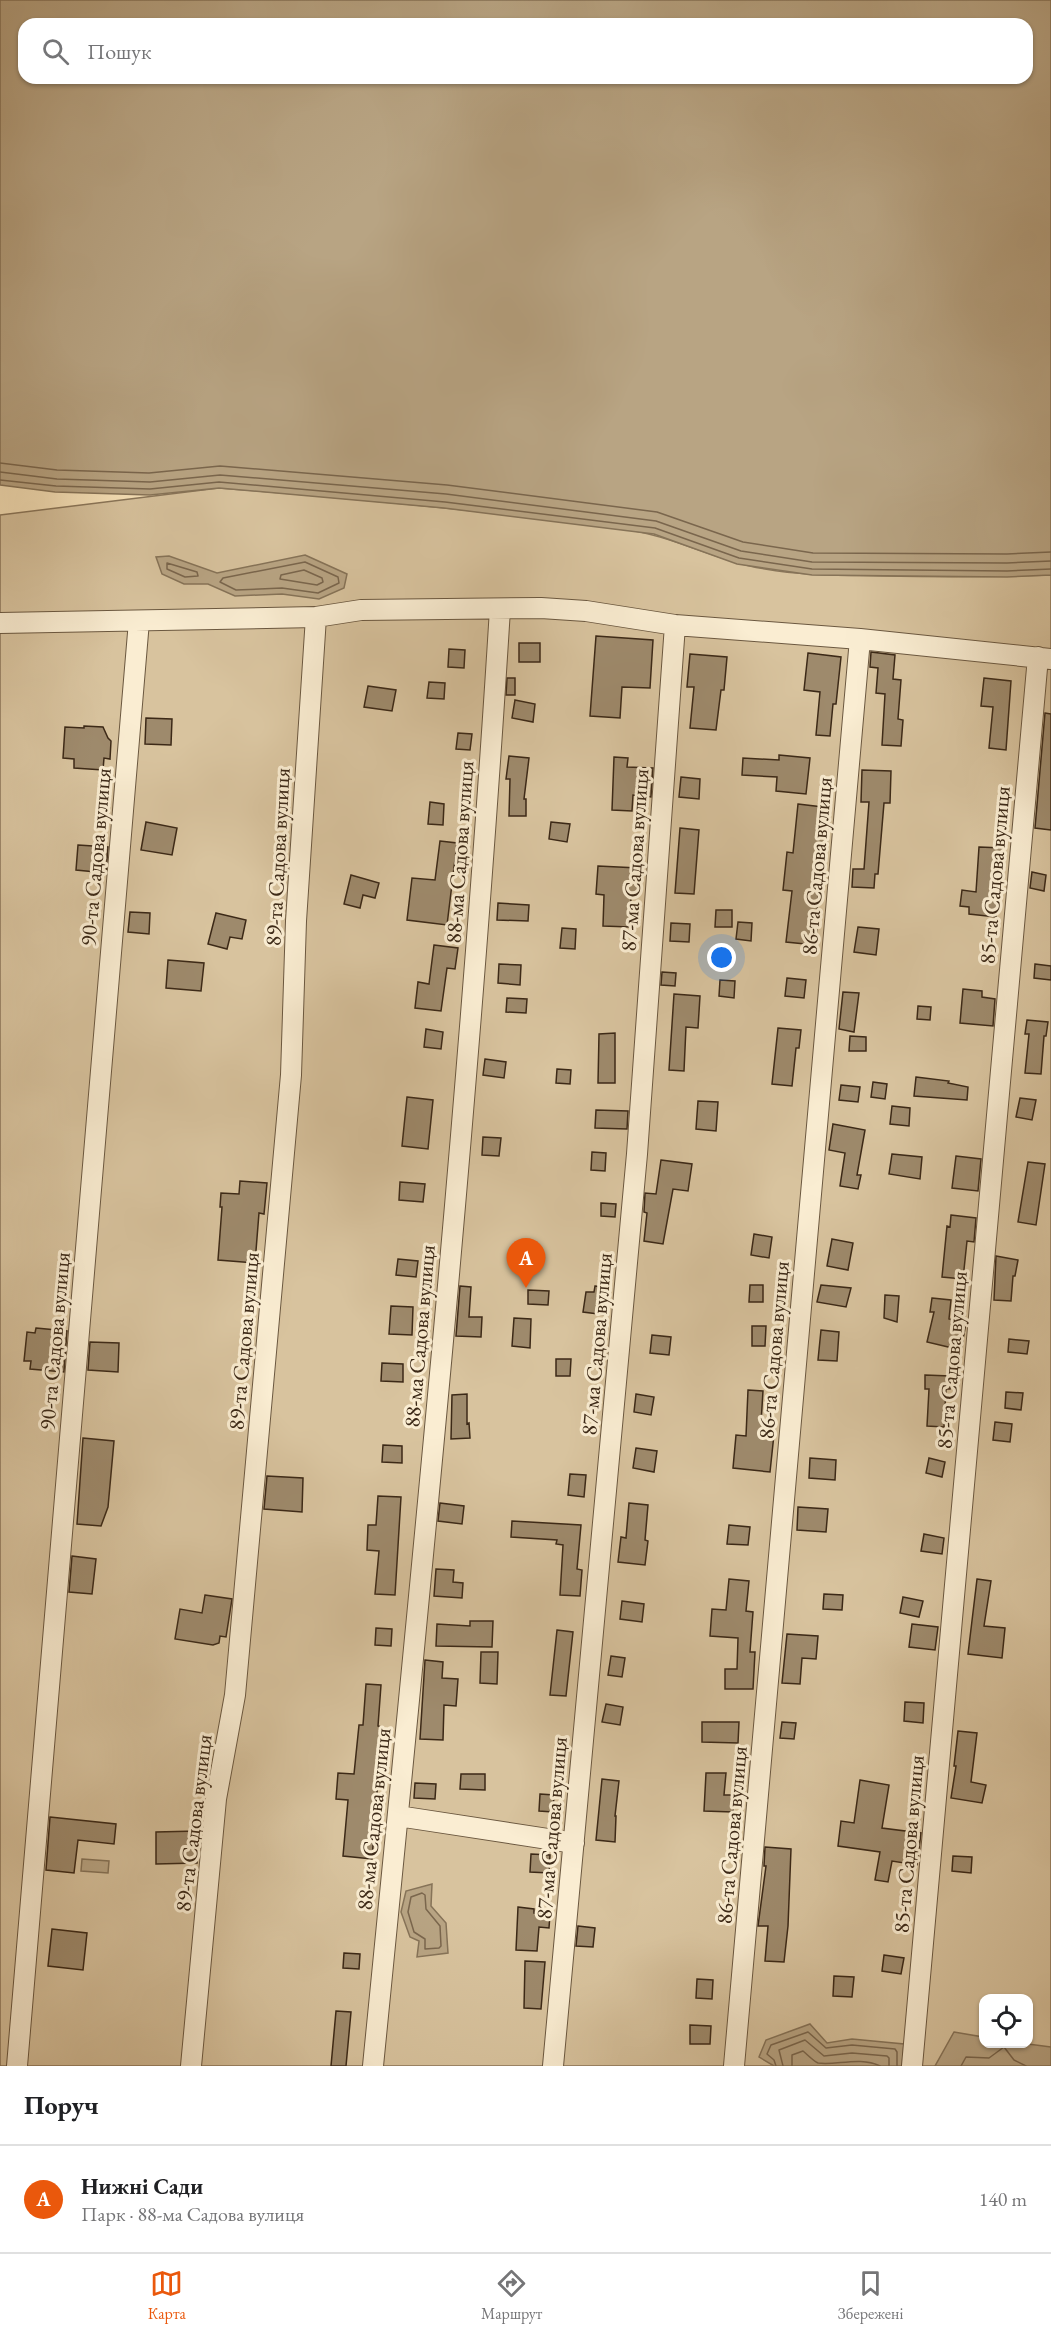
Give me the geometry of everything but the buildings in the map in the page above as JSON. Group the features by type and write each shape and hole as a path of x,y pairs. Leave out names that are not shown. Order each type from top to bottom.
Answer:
{"street":[{"path":"0,623 316,617 361,610 541,608 586,611 675,625 860,639 1044,658"},
{"name":"88-ма Садова вулиця","path":"373,2066 470,1036 500,609"},
{"name":"89-та Садова вулиця","path":"191,2066 216,1799 235,1695 291,1075 296,921 316,617"},
{"name":"90-та Садова вулиця","path":"17,2066 139,621"},
{"name":"87-ма Садова вулиця","path":"554,2066 637,1154 675,625"},
{"name":"86-та Садова вулиця","path":"734,2066 860,639"},
{"name":"85-та Садова вулиця","path":"912,2066 1044,658"},
{"path":"398,1816 574,1843"}],"shaded area":[{"path":"219,488 420,505 622,529 658,537 747,565 794,573 925,577 1051,575 1051,2066 0,2066 0,515"}],"water":[{"path":"0,0 1051,0 1051,575 1007,577 812,575 737,564 654,534 444,508 219,488 150,495 55,492 0,485"},
{"path":"305,555 347,574 344,588 319,599 282,594 235,596 208,584 184,584 162,574 156,557 169,556 217,573"},
{"path":"82,1859 109,1861 108,1873 81,1871"},
{"path":"432,1884 431,1906 446,1923 448,1953 417,1957 419,1941 410,1937 401,1912 406,1891"},
{"path":"810,2024 827,2043 852,2039 904,2044 902,2066 774,2066 759,2057 766,2040"},
{"path":"954,2032 979,2036 979,2048 1033,2048 1033,2045 1051,2047 1051,2066 935,2066"}],"place":[{"name":"Нижні Сади","path":"526,1288"}]}
